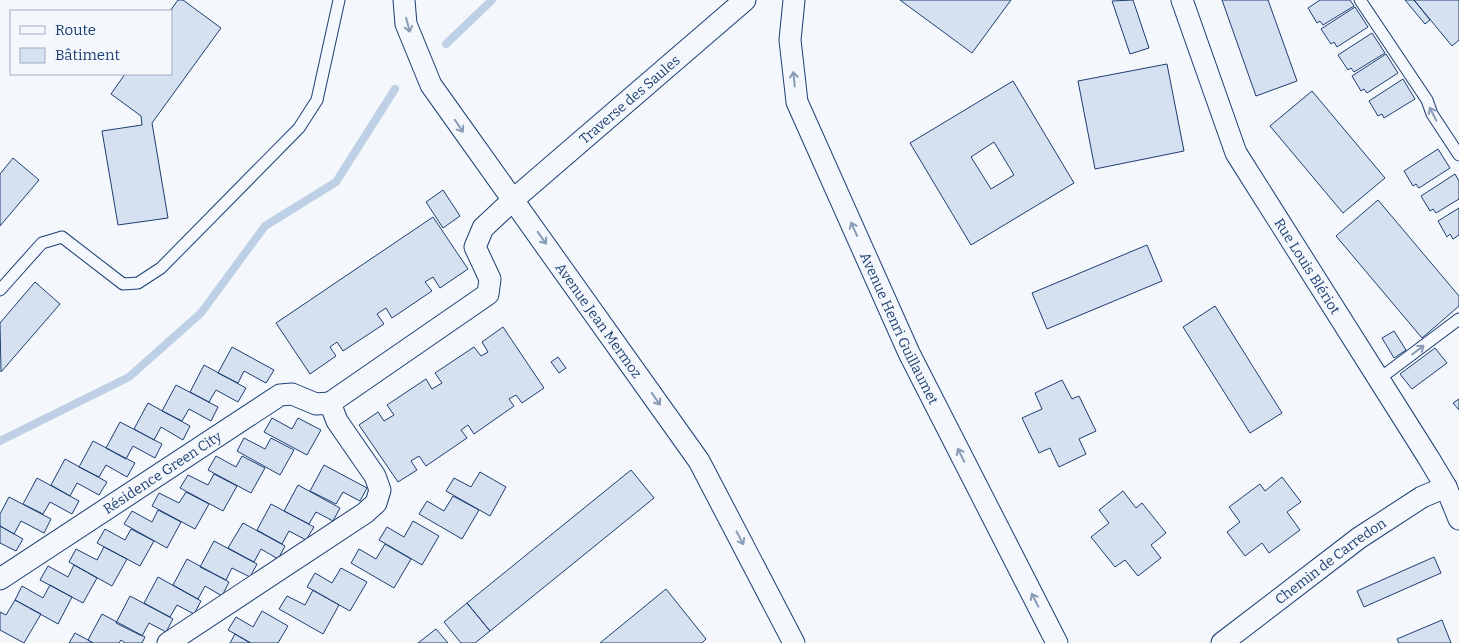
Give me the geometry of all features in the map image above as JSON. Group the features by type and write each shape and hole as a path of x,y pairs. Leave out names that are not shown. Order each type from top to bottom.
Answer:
{"street":[{"name":"Avenue Jean Mermoz","path":"404,0 406,24 431,85 479,155 514,198 699,461 794,643"},
{"name":"Traverse des Saules","path":"514,198 745,0"},
{"name":"Avenue Henri Guillaumet","path":"794,0 790,40 797,102 909,353 1057,643"},
{"name":"Rue Louis Blériot","path":"1182,0 1236,153 1446,487 1459,519"},
{"path":"168,643 365,514 376,503 380,490 376,476 337,421 330,403 488,294 490,279 475,247 483,228 514,198"},
{"name":"Résidence Green City","path":"0,579 280,395 292,394 316,404 330,403"},
{"name":"Chemin de Carredon","path":"1222,643 1359,538 1422,497 1446,487"}],"lane":[{"path":"0,290 42,244 62,237 123,284 138,283 161,268 299,128 317,100 339,0"},
{"path":"1360,0 1427,100 1432,114 1459,155"},
{"path":"1379,379 1459,319"}],"building":[{"path":"178,0 183,0 221,28 152,123 168,218 118,225 102,131 142,125 141,116 111,94 124,75 172,75 171,10"},
{"path":"900,0 1011,0 972,53"},
{"path":"1133,0 1149,48 1130,54 1112,1"},
{"path":"1222,0 1268,0 1297,81 1256,96"},
{"path":"1320,0 1350,0 1354,6 1323,25 1320,21 1317,23 1308,8"},
{"path":"1405,0 1414,0 1430,20 1425,24"},
{"path":"1414,0 1459,0 1459,40 1452,46"},
{"path":"1355,7 1368,27 1337,47 1334,42 1331,44 1321,29"},
{"path":"1372,33 1385,53 1354,72 1351,68 1348,70 1338,55"},
{"path":"1386,54 1398,73 1367,93 1364,89 1361,91 1352,76"},
{"path":"1167,64 1184,151 1095,169 1078,81"},
{"path":"1403,79 1415,99 1384,118 1382,114 1378,116 1369,101"},
{"path":"1013,81 1074,183 971,245 910,143","holes":["994,142 1014,175 991,189 971,157"]},
{"path":"1312,91 1385,178 1343,213 1270,126"},
{"path":"1438,149 1450,168 1419,188 1416,184 1413,186 1404,171"},
{"path":"13,158 39,180 0,226 0,174"},
{"path":"1455,174 1459,181 1459,199 1436,213 1433,209 1430,211 1421,196"},
{"path":"443,190 460,216 443,228 426,202"},
{"path":"1378,200 1459,296 1459,306 1422,338 1336,236"},
{"path":"1459,208 1459,235 1453,239 1450,234 1447,237 1438,221"},
{"path":"433,217 468,269 440,288 433,277 425,282 432,291 392,318 386,308 377,314 384,324 343,351 337,342 330,347 336,356 310,374 276,323"},
{"path":"1147,245 1162,281 1047,329 1032,293"},
{"path":"35,282 60,304 1,372 0,323"},
{"path":"1215,306 1282,413 1250,433 1183,327"},
{"path":"503,327 544,388 522,403 516,395 509,399 514,406 474,434 468,425 461,430 467,438 426,466 419,456 411,461 417,470 398,482 359,425 378,412 384,421 394,415 387,405 426,379 432,389 442,383 435,373 474,347 481,356 488,352 482,342"},
{"path":"1394,331 1406,350 1394,358 1382,338"},
{"path":"232,347 274,370 266,383 244,371 238,383 218,373"},
{"path":"1435,348 1447,363 1412,389 1400,374"},
{"path":"558,357 566,368 559,373 551,362"},
{"path":"204,365 246,388 238,402 216,390 209,402 190,392"},
{"path":"1062,380 1072,399 1079,396 1096,431 1079,439 1086,454 1059,467 1050,448 1039,453 1022,418 1042,409 1035,393"},
{"path":"176,385 218,407 211,421 189,409 182,421 162,411"},
{"path":"1459,399 1459,410 1453,403"},
{"path":"148,403 190,426 183,440 161,427 154,440 134,429"},
{"path":"272,418 292,429 298,418 321,430 307,455 264,432"},
{"path":"120,422 162,444 155,458 133,446 126,459 106,448"},
{"path":"244,438 265,449 271,438 294,450 280,475 237,451"},
{"path":"93,441 135,463 127,477 106,465 99,477 79,467"},
{"path":"216,456 236,467 242,456 265,468 251,493 208,470"},
{"path":"65,459 107,482 99,495 77,483 70,496 51,485"},
{"path":"324,465 367,488 360,501 343,492 336,504 310,491"},
{"path":"631,470 654,498 490,631 467,603"},
{"path":"480,472 506,487 490,516 446,491 454,478 471,487"},
{"path":"214,474 237,486 223,511 180,488 188,475 208,485"},
{"path":"1282,477 1301,502 1287,512 1300,530 1269,553 1262,543 1245,556 1227,532 1240,522 1229,507 1260,484 1265,491"},
{"path":"37,478 79,501 72,514 50,502 43,514 23,504"},
{"path":"298,485 340,508 333,521 316,512 309,524 284,511"},
{"path":"1123,491 1136,508 1142,503 1166,533 1151,545 1161,558 1138,576 1125,560 1115,567 1091,537 1109,523 1099,510"},
{"path":"186,492 209,504 195,529 152,506 159,493 179,503"},
{"path":"453,496 479,510 462,539 419,514 427,501 444,511"},
{"path":"9,497 51,519 44,533 21,521 14,534 0,526 0,514"},
{"path":"271,504 314,527 306,540 289,531 282,544 257,530"},
{"path":"158,510 181,522 167,548 124,524 132,511 152,522"},
{"path":"413,521 439,536 422,565 379,540 387,527 404,537"},
{"path":"243,523 285,546 278,559 261,549 254,562 228,548"},
{"path":"0,526 23,539 16,551 0,543"},
{"path":"105,529 125,540 131,529 154,541 140,566 97,543"},
{"path":"214,541 257,564 250,577 232,568 226,580 200,567"},
{"path":"385,544 411,559 394,588 351,563 359,549 376,559"},
{"path":"104,547 127,559 112,586 69,562 76,549 97,560"},
{"path":"1434,557 1441,573 1364,607 1357,591"},
{"path":"187,559 229,582 222,596 205,586 198,599 173,585"},
{"path":"74,565 97,578 83,603 40,580 48,566 68,577"},
{"path":"341,568 367,582 350,611 307,587 315,573 332,583"},
{"path":"158,577 201,601 194,614 177,605 170,617 144,603"},
{"path":"50,585 72,597 58,624 15,600 22,586 43,598"},
{"path":"666,589 706,639 702,643 600,643"},
{"path":"313,590 339,605 323,634 279,609 287,596 305,605"},
{"path":"130,596 173,619 166,632 149,623 142,636 116,623"},
{"path":"15,600 41,614 24,643 0,630 0,612 6,615"},
{"path":"467,603 490,631 475,643 461,643 444,622"},
{"path":"262,611 288,626 278,643 251,643 228,630 236,617 253,627"},
{"path":"102,614 145,637 142,643 125,643 121,640 119,643 93,643 88,640"},
{"path":"1442,620 1451,643 1399,643 1397,639"},
{"path":"436,629 448,643 418,643"},
{"path":"75,633 88,640 93,643 69,643"},
{"path":"235,634 250,643 230,643"}],"waterway":[{"path":"446,44 492,0"},
{"path":"0,441 129,377 201,313 265,226 336,182 395,89"}]}
